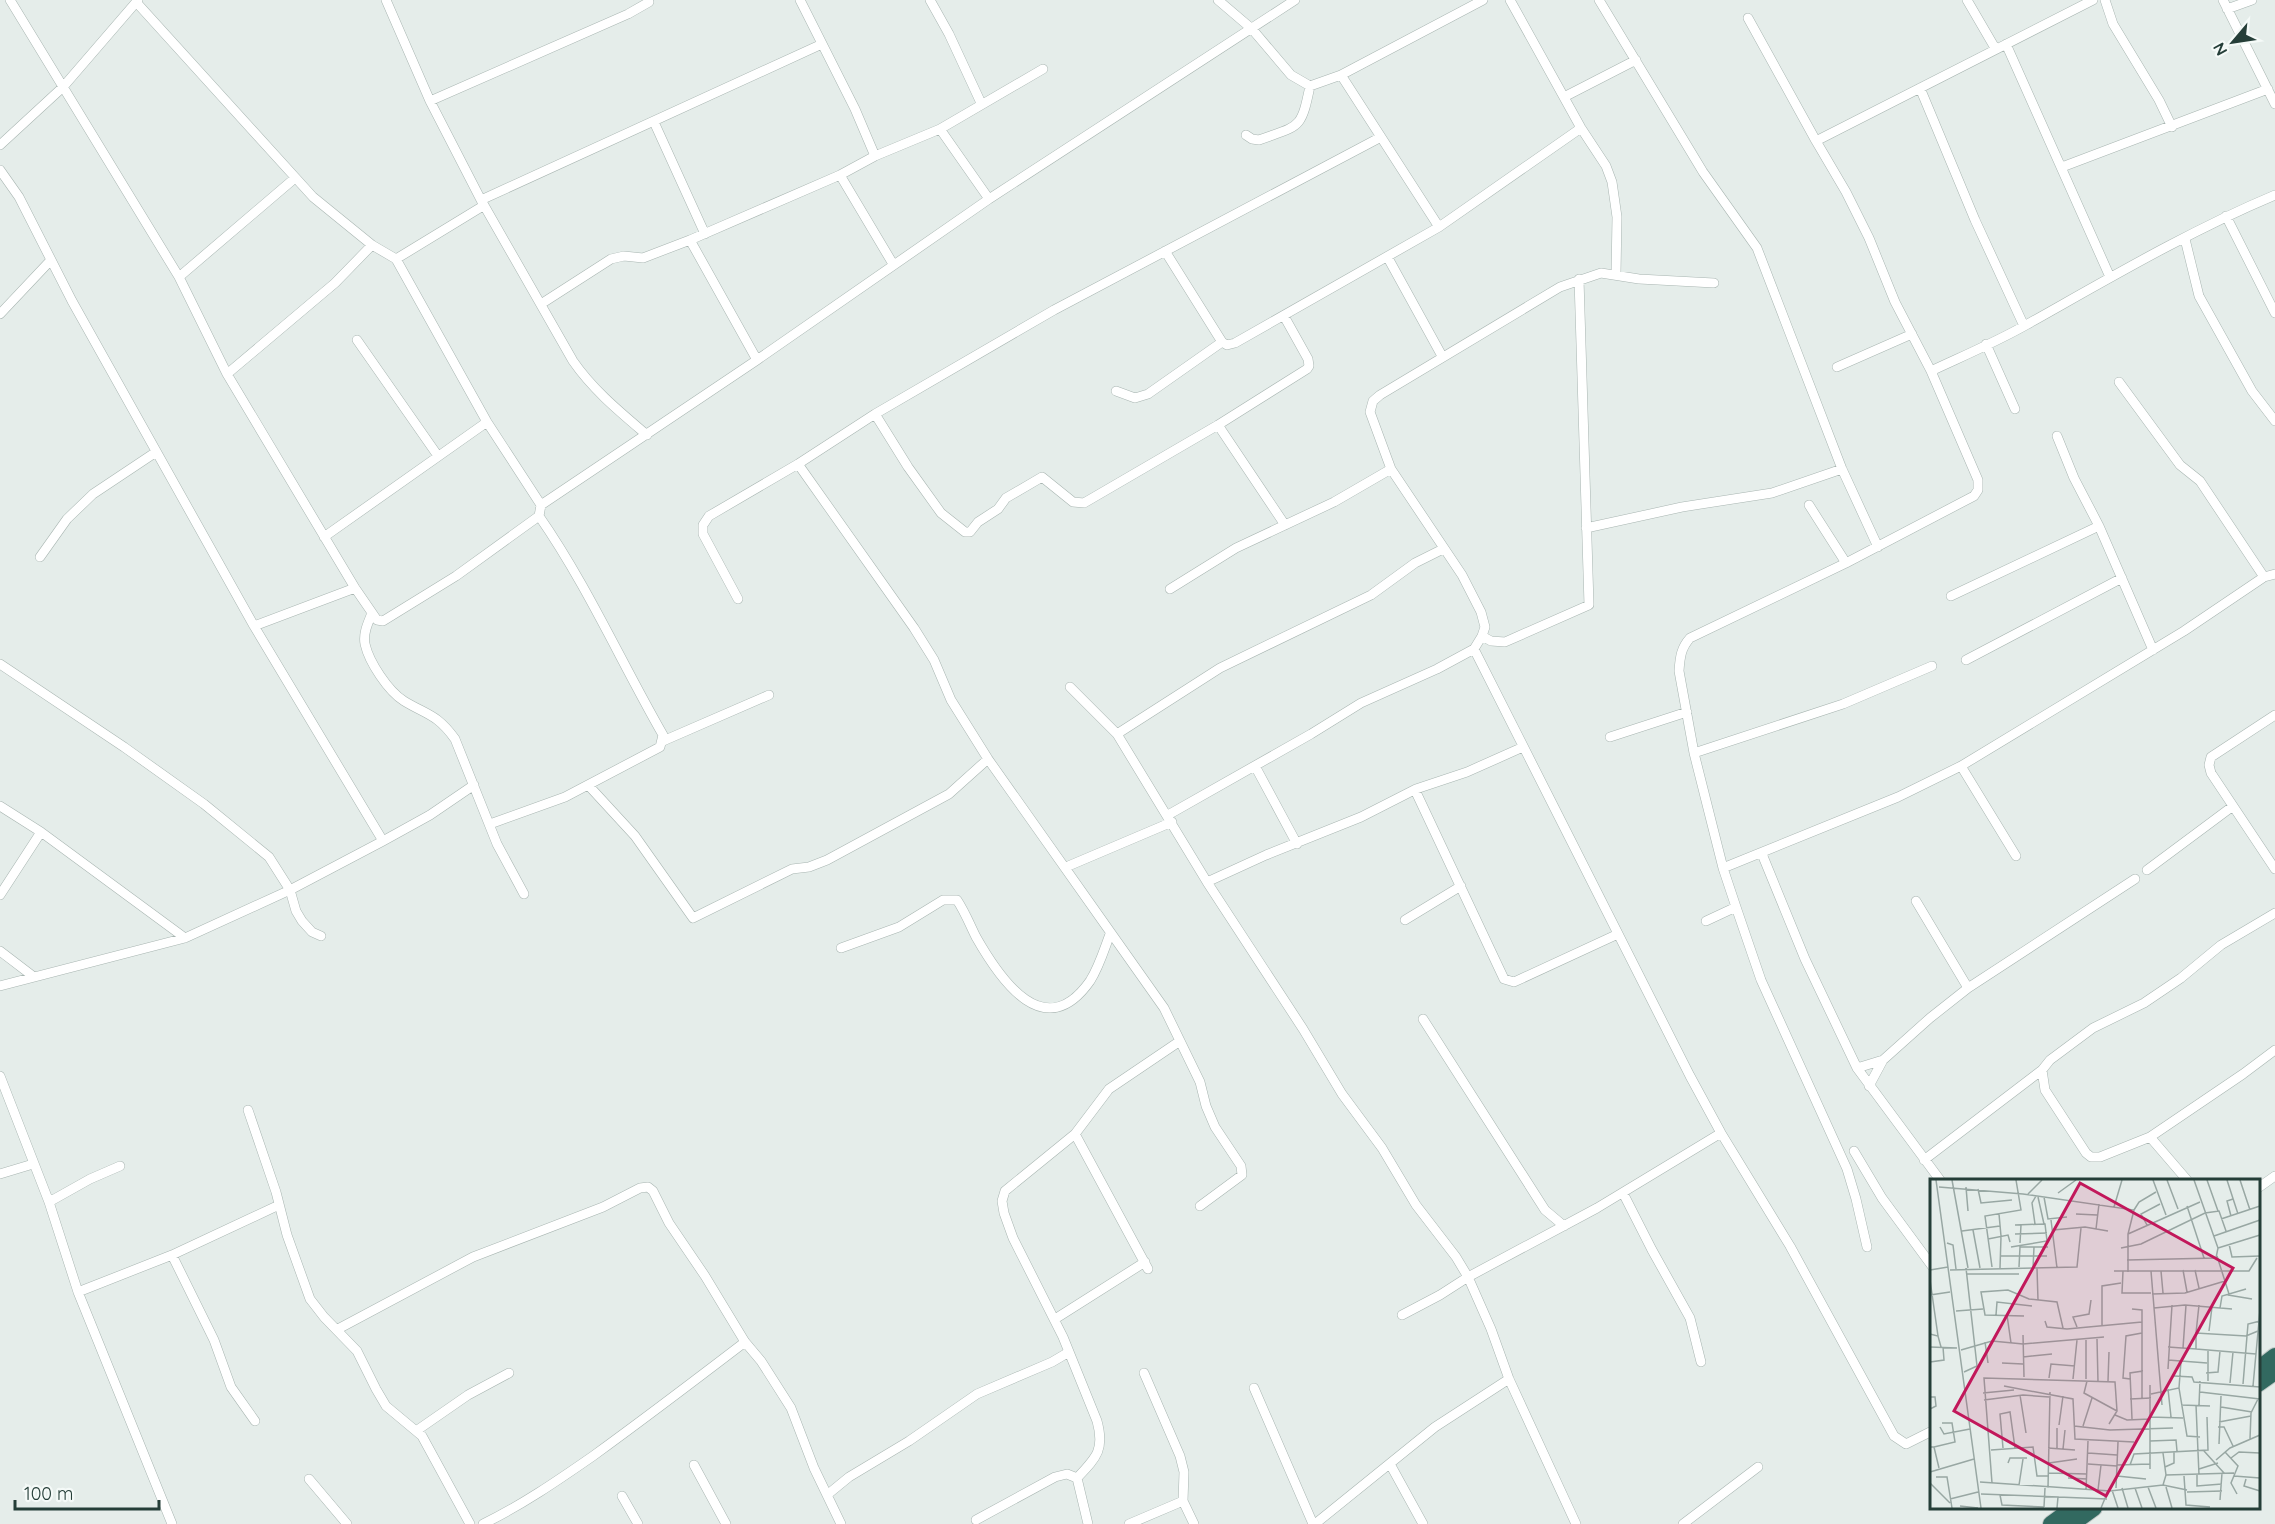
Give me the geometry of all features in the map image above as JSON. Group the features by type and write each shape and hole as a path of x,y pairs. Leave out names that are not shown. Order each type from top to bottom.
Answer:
{"highway":[{"path":"2260,1368 2275,1356"},
{"path":"2260,1383 2275,1372"},
{"path":"2051,1524 2072,1509"},
{"path":"2072,1524 2093,1509"}],"street":[{"path":"10,0 179,277 227,374 324,537 372,613 377,620 383,621 456,576 538,516 541,505 758,360 893,264 1295,0"},
{"path":"386,0 430,101 482,203 541,304 586,379 647,435"},
{"path":"800,0 875,156"},
{"path":"931,0 981,103"},
{"path":"1218,0 1252,28 1291,75 1310,86 1341,75 1484,0"},
{"path":"1510,0 1581,128 1606,166 1612,182 1617,217 1616,274"},
{"path":"1599,0 1703,172 1757,248 1842,469 1878,547"},
{"path":"1967,0 1995,48"},
{"path":"1816,141 2006,44 2079,3 2093,0"},
{"path":"2105,0 2113,24 2159,100 2172,127"},
{"path":"2252,0 2225,5 2275,104"},
{"path":"0,145 63,87 137,1 313,197 372,245 396,259 488,422 541,505"},
{"path":"430,101 628,14 650,1"},
{"path":"1748,18 1846,192 1869,238 1895,302 1931,371 1978,480 1978,490 1974,496 1878,547 1690,638 1682,647 1679,671 1694,753 1723,868 1761,980 1847,1169 1867,1248"},
{"path":"396,259 482,203 822,44"},
{"path":"2006,44 2110,277"},
{"path":"1564,97 1636,60"},
{"path":"541,304 590,271 618,256 643,258 705,234 840,175 875,156 940,129 981,103 1043,69"},
{"path":"1341,75 1438,227"},
{"path":"1246,135 1259,140 1298,123 1304,117 1310,86"},
{"path":"1920,88 1975,220 2024,326"},
{"path":"2062,167 2268,89"},
{"path":"654,122 705,234"},
{"path":"1165,251 1222,342 1227,345 1235,343 1388,258 1438,227 1581,128"},
{"path":"940,129 989,199"},
{"path":"738,599 703,534 703,525 709,516 798,464 875,414 1054,310 1381,137"},
{"path":"0,170 19,197 50,261 254,626 383,841"},
{"path":"840,175 893,264"},
{"path":"179,277 295,178"},
{"path":"1931,371 2024,326 2110,277 2226,216 2275,195"},
{"path":"2226,216 2275,313"},
{"path":"2185,239 2199,296 2252,391 2275,421"},
{"path":"690,240 758,360"},
{"path":"227,374 335,283 372,245"},
{"path":"1388,258 1442,356"},
{"path":"0,314 50,261"},
{"path":"1066,867 1170,818 1361,703 1437,669 1474,649 1485,627 1480,612 1462,575 1392,470 1370,412 1373,401 1442,356 1560,287 1579,279 1600,273 1639,279 1714,283"},
{"path":"1482,636 1491,641 1505,642 1589,605 1579,279"},
{"path":"875,414 908,467 941,513 966,532 970,532 978,522 998,509 1006,498 1042,477 1073,501 1084,503 1218,425 1309,366 1308,359 1284,316"},
{"path":"1837,367 1912,334"},
{"path":"357,340 438,456"},
{"path":"1116,391 1135,398 1148,394 1222,342"},
{"path":"1986,344 2015,409"},
{"path":"2119,382 2180,465 2200,481 2264,578"},
{"path":"324,537 488,422"},
{"path":"1218,425 1285,525"},
{"path":"2058,436 2073,478 2099,526 2153,650"},
{"path":"40,557 67,519 93,495 156,453"},
{"path":"798,464 914,627 934,660 951,700 988,759 1164,1008 1200,1082 1206,1106 1215,1126 1241,1166 1242,1175 1200,1206"},
{"path":"1586,528 1682,507 1772,493 1842,469"},
{"path":"1170,589 1236,548 1334,502 1392,470"},
{"path":"1809,505 1846,563"},
{"path":"490,824 589,786 660,747 663,741 663,735 586,592 561,548 538,516"},
{"path":"1951,596 2099,526"},
{"path":"1117,734 1220,668 1371,595 1415,563 1443,549"},
{"path":"1723,868 1898,797 1961,766 2153,650 2264,578 2275,574"},
{"path":"1966,660 2122,579"},
{"path":"254,626 355,588"},
{"path":"372,613 365,630 365,643 383,680 391,691 445,725 458,745 497,844 524,894"},
{"path":"1474,649 1690,1076 1721,1133 1790,1246 1894,1436 1906,1444 1930,1432"},
{"path":"0,664 204,804 269,857 290,890 296,911 302,921 312,932 321,936"},
{"path":"1694,753 1843,704 1932,666"},
{"path":"1070,687 1117,734 1342,1094 1382,1148 1416,1204 1456,1257 1468,1277 1491,1329 1509,1379 1576,1524"},
{"path":"663,741 769,695"},
{"path":"1610,737 1687,712"},
{"path":"2275,715 2211,757 2209,765 2211,772 2275,869"},
{"path":"1208,882 1266,855 1361,817 1415,790 1467,772 1524,747"},
{"path":"589,786 635,836 693,918 792,869 809,867 826,860 900,822 950,794 988,759"},
{"path":"1255,766 1297,844"},
{"path":"1961,766 2016,856"},
{"path":"0,986 185,938 290,890 383,841 430,815 474,785"},
{"path":"1415,790 1504,979 1509,982 1524,977 1618,934"},
{"path":"0,806 40,832 185,938"},
{"path":"2147,870 2234,806"},
{"path":"0,895 40,832"},
{"path":"1762,854 1805,959 1857,1068 1939,1179"},
{"path":"1869,1086 1883,1060 1968,988 2135,879"},
{"path":"1405,920 1461,886"},
{"path":"841,948 899,927 943,900 957,900 976,937 1016,993 1030,1004 1048,1009 1061,1008 1089,981 1110,934"},
{"path":"1916,901 1968,988"},
{"path":"1706,921 1736,907"},
{"path":"1924,1160 2093,1028 2144,1003 2181,978 2221,945 2275,913"},
{"path":"0,951 34,978"},
{"path":"1423,1019 1545,1210 1564,1226"},
{"path":"1077,1478 1098,1454 1101,1434 1055,1319 1013,1238 1002,1201 1005,1191 1075,1134 1108,1089 1180,1041"},
{"path":"2042,1070 2044,1090 2086,1152 2091,1157 2100,1157 2150,1137 2275,1050"},
{"path":"1857,1068 1883,1060"},
{"path":"0,1076 49,1202 78,1292 172,1524"},
{"path":"249,1110 287,1235 310,1299 324,1317 357,1350 386,1406 422,1436 470,1524"},
{"path":"1402,1315 1564,1226 1721,1133"},
{"path":"1055,1319 1147,1266 1075,1134"},
{"path":"2150,1137 2186,1179"},
{"path":"1854,1151 1882,1198 1930,1263"},
{"path":"0,1174 33,1164"},
{"path":"49,1202 90,1179 120,1166"},
{"path":"2260,1187 2275,1176"},
{"path":"338,1329 473,1257 583,1216 640,1188 648,1187 653,1191 669,1223 705,1275 745,1342 767,1369 791,1408 808,1456 840,1524"},
{"path":"1623,1192 1690,1318 1701,1362"},
{"path":"78,1292 172,1255 279,1206"},
{"path":"172,1255 209,1331 231,1387 255,1421"},
{"path":"483,1524 509,1511 622,1436 745,1342"},
{"path":"827,1495 849,1477 909,1441 977,1394 1052,1362 1069,1352"},
{"path":"416,1431 468,1395 509,1373"},
{"path":"1144,1373 1180,1456 1184,1472 1183,1501 1194,1524"},
{"path":"1254,1388 1314,1524 1435,1427 1509,1379"},
{"path":"1390,1464 1423,1524"},
{"path":"694,1465 726,1524"},
{"path":"1683,1524 1758,1467"},
{"path":"976,1520 1055,1477 1067,1474 1077,1478"},
{"path":"1077,1478 1088,1524"},
{"path":"309,1479 347,1524"},
{"path":"622,1496 638,1524"},
{"path":"1129,1524 1183,1501"}]}
